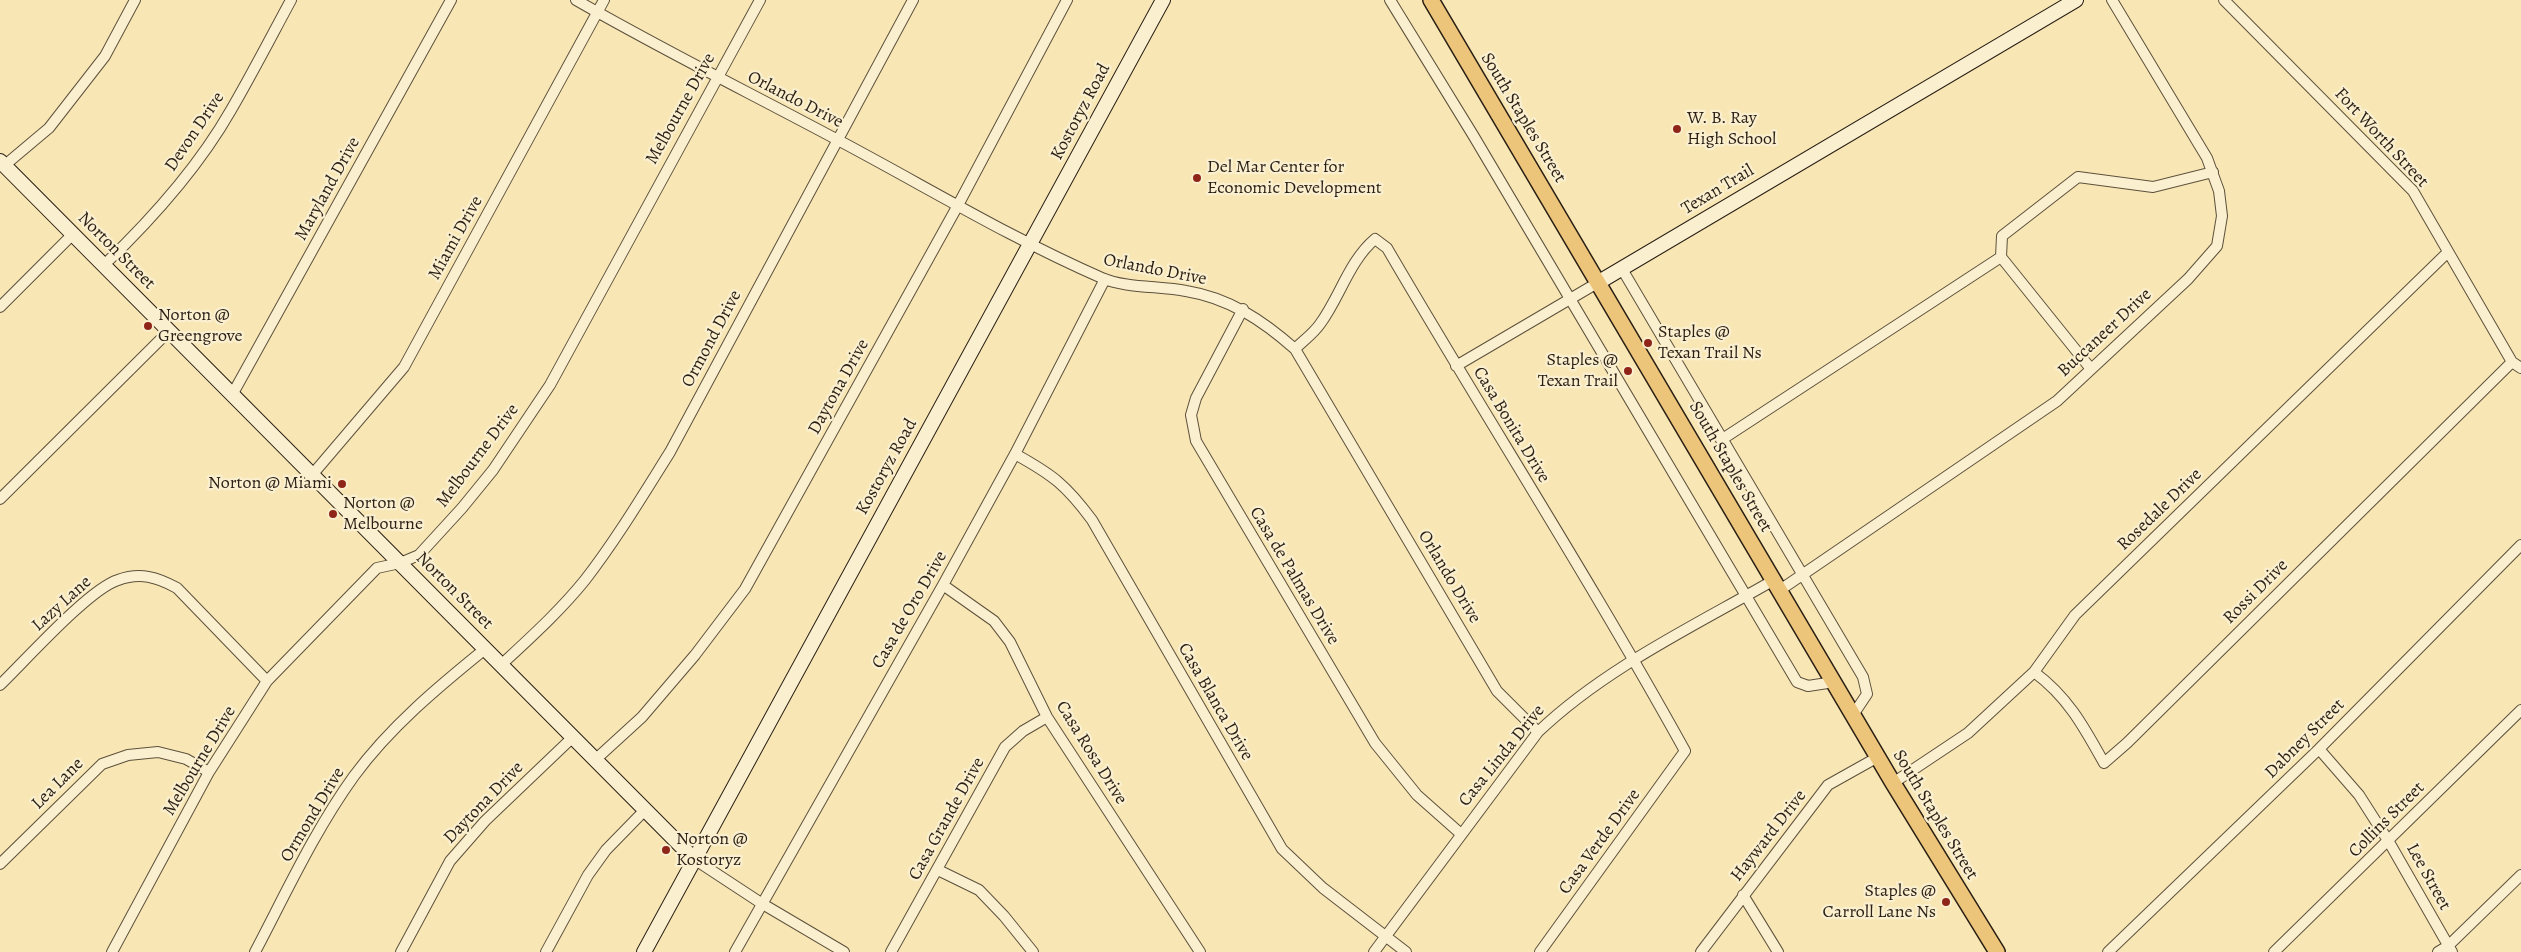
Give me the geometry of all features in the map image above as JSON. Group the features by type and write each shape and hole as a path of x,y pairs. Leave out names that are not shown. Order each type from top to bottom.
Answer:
{"main road":[{"name":"South Staples Street","path":"1431,0 1893,783 1997,952"}],"street":[{"path":"2,163 49,128 104,56 135,0"},
{"name":"Devon Drive","path":"104,265 137,233 187,174 231,112 291,0"},
{"name":"Maryland Drive","path":"232,395 451,0"},
{"name":"Orlando Drive","path":"576,0 717,78 837,139 957,207 1105,279 1187,291 1220,300 1243,310 1272,329 1295,349 1497,690 1538,732"},
{"name":"Miami Drive","path":"312,475 404,367 604,0"},
{"name":"Melbourne Drive","path":"112,952 209,772 267,681 377,568 400,563 419,555 462,508 493,470 550,385 760,0"},
{"name":"Ormond Drive","path":"501,665 540,629 584,581 631,515 670,452 913,0"},
{"name":"Daytona Drive","path":"595,760 642,717 695,655 745,589 957,207 1067,0"},
{"name":"Kostoryz Road","path":"644,952 1163,0"},
{"path":"1390,0 1796,682 1808,686 1834,682"},
{"name":"Texan Trail","path":"1456,366 2076,0"},
{"name":"Buccaneer Drive","path":"1777,585 1802,575 2057,401 2188,279 2217,246 2222,216 2213,172 2207,158 2112,0"},
{"name":"Fort Worth Street","path":"2224,0 2413,191 2447,252 2517,365"},
{"name":"Norton Street","path":"2,163 694,859 761,903 844,952"},
{"path":"2091,369 2001,257 2002,236 2078,177 2153,187 2213,172"},
{"path":"0,307 73,234"},
{"name":"Casa Bonita Drive","path":"1295,349 1319,326 1346,281 1360,252 1375,239 1387,248 1456,366 1635,660 1685,751"},
{"name":"Rosedale Drive","path":"1893,783 1968,733 2034,672 2075,615 2447,252"},
{"path":"1722,440 2001,257"},
{"path":"1622,268 1863,677 1867,694 1853,714"},
{"name":"Casa de Oro Drive","path":"735,952 761,903 944,585 1015,454 1105,279"},
{"name":"Casa de Palmas Drive","path":"1243,310 1196,398 1191,415 1196,441 1375,744 1417,796 1461,834"},
{"path":"0,498 169,331"},
{"name":"Rossi Drive","path":"2034,672 2054,686 2079,719 2104,762 2127,743 2517,365"},
{"name":"Casa Blanca Drive","path":"1015,454 1048,473 1072,493 1092,520 1282,849 1323,888 1406,952"},
{"name":"Dabney Street","path":"2108,952 2319,749 2521,545"},
{"name":"Lazy Lane","path":"0,685 94,594 117,580 139,576 158,578 177,588 267,681"},
{"name":"Casa Rosa Drive","path":"944,585 994,620 1010,642 1048,717 1200,952"},
{"name":"Casa Linda Drive","path":"1374,952 1538,732 1567,704 1635,660 1746,596 1777,585"},
{"name":"Ormond Drive","path":"255,952 326,820 355,775 438,686 485,649"},
{"name":"Collins Street","path":"2274,952 2389,842 2521,710"},
{"name":"Casa Grande Drive","path":"891,952 1005,747 1023,731 1048,717"},
{"name":"Daytona Drive","path":"401,952 450,861 485,821 573,737"},
{"name":"Lee Street","path":"2319,749 2359,795 2389,842 2450,949"},
{"name":"Casa Verde Drive","path":"1540,952 1685,751"},
{"name":"Lea Lane","path":"0,864 102,764 128,755 158,752 186,759 209,772"},
{"name":"Hayward Drive","path":"1701,952 1828,785 1878,757"},
{"path":"546,952 588,875 606,850 645,810"},
{"path":"938,870 979,890 1004,916 1033,952"},
{"path":"2438,952 2450,949 2521,875"},
{"path":"1743,895 1778,952"}],"place":[{"name":"W. B. Ray High School","path":"1677,129"},
{"name":"Del Mar Center for Economic Development","path":"1197,178"},
{"name":"Norton @ Greengrove","path":"148,326"},
{"name":"Staples @ Texan Trail Ns","path":"1648,343"},
{"name":"Staples @ Texan Trail","path":"1628,371"},
{"name":"Norton @ Miami","path":"342,484"},
{"name":"Norton @ Melbourne","path":"333,514"},
{"name":"Norton @ Kostoryz","path":"666,850"},
{"name":"Staples @ Carroll Lane Ns","path":"1946,902"}]}
